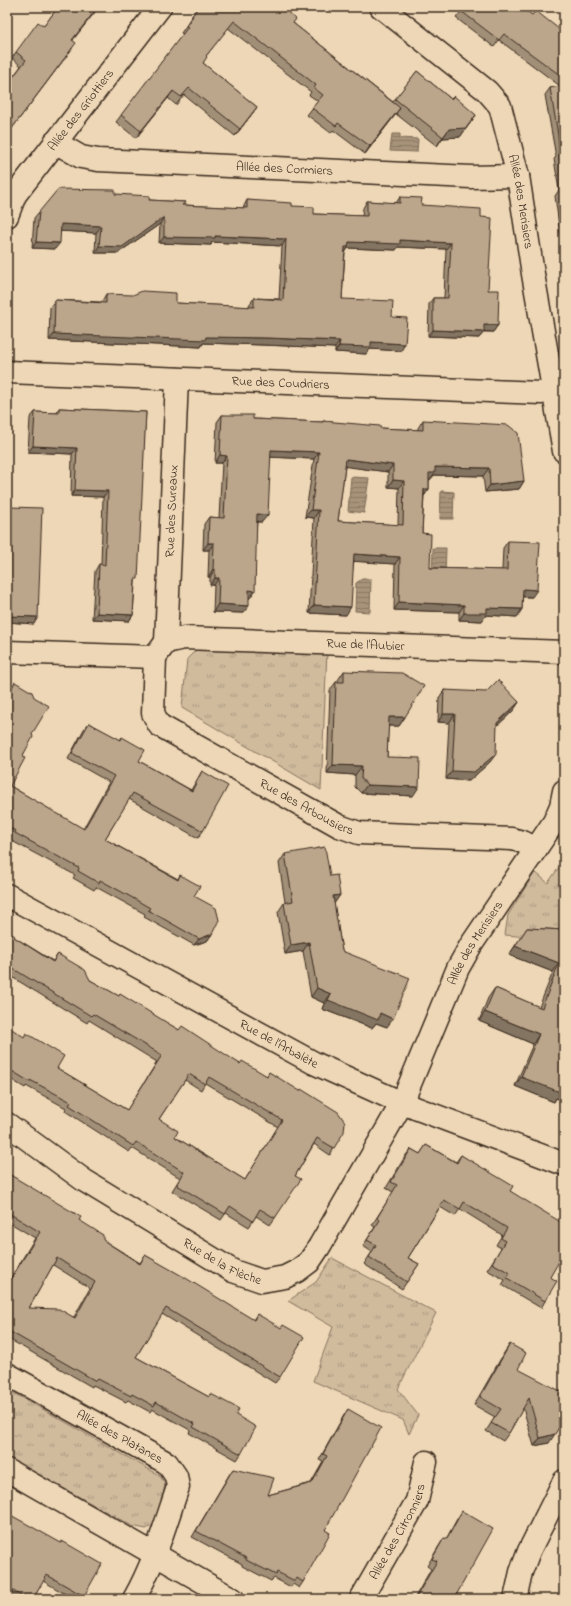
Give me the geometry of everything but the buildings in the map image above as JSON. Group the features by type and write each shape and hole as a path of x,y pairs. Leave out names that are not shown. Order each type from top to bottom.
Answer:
{"street":[{"name":"Allée des Griottiers","path":"7,216 15,195 160,7"},
{"name":"Allée des Merisiers","path":"381,7 487,91 500,106 518,176 533,274 564,451"},
{"name":"Allée des Cormiers","path":"55,142 81,157 98,160 471,176 518,176"},
{"name":"Rue des Coudriers","path":"7,372 541,393 554,390"},
{"name":"Rue des Sureaux","path":"161,650 177,379"},
{"name":"Rue de l'Aubier","path":"161,650 184,638 564,652"},
{"path":"7,652 161,650"},
{"name":"Rue des Arbousiers","path":"161,650 152,713 159,725 339,826 359,833 512,840 523,842 536,849"},
{"name":"Allée des Merisiers","path":"402,1103 458,968 471,945 554,822 561,806 564,792"},
{"name":"Rue de l’Arbalète","path":"7,895 314,1063 402,1103 564,1164"},
{"name":"Rue de la Flèche","path":"7,1124 85,1181 233,1271 262,1281 285,1277 297,1271 309,1262 402,1103"},
{"name":"Allée des Platanes","path":"7,1374 167,1463 176,1476 178,1487 156,1555 144,1583 134,1599"},
{"name":"Allée des Citronniers","path":"361,1599 417,1501 426,1462"},
{"path":"7,1470 233,1599"},
{"path":"516,1599 521,1572 529,1550 564,1481"}],"green space":[{"path":"196,650 327,651 321,790 182,708 187,659"},
{"path":"564,860 564,940 505,935 508,915 535,872 548,883"},
{"path":"332,1258 436,1313 398,1389 418,1415 409,1434 403,1420 313,1381 333,1327 288,1301 316,1282"},
{"path":"7,1389 159,1475 165,1483 162,1502 154,1525 146,1529 132,1526 7,1457"}],"shaded area":[{"path":"392,134 400,134 400,138 418,139 417,152 390,151"},
{"path":"351,477 369,478 364,513 348,511"},
{"path":"441,491 454,492 453,519 440,519"},
{"path":"433,548 446,548 445,578 432,577"},
{"path":"362,579 371,579 370,612 355,611 356,583"}]}
